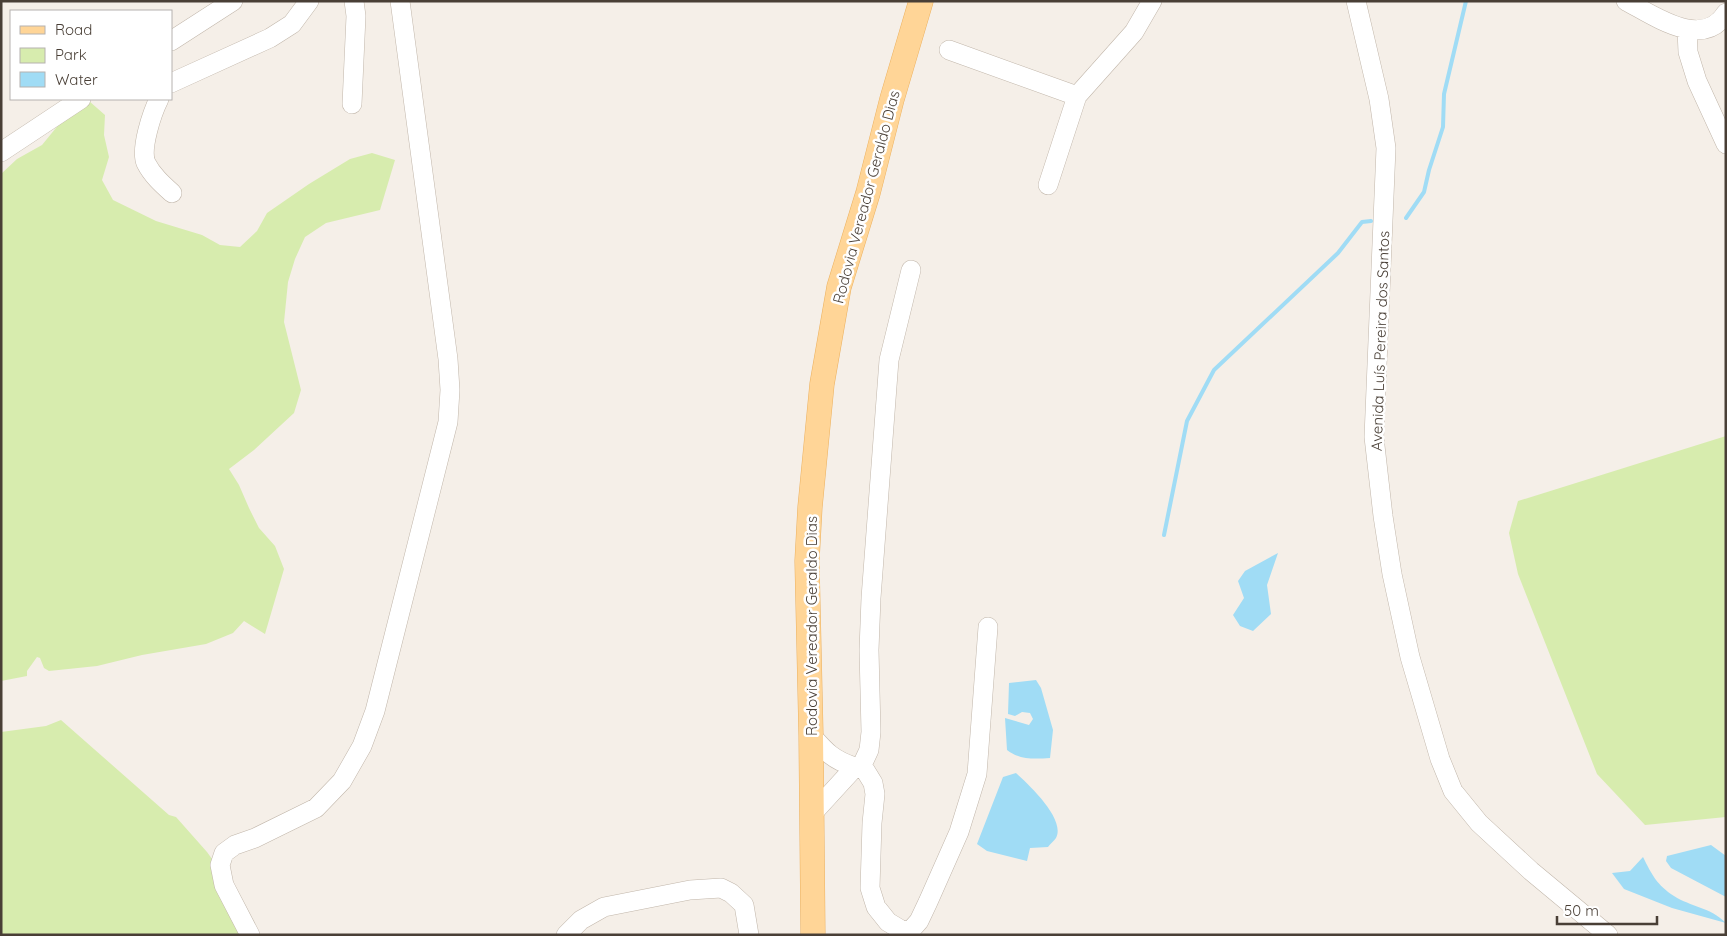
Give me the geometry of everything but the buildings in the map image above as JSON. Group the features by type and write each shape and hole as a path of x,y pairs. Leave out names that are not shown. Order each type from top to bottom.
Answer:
{"main road":[{"name":"Rodovia Vereador Geraldo Dias","path":"813,935 807,561 810,507 822,384 839,287 868,193 892,99 921,1"}],"street":[{"path":"172,39 233,1"},
{"path":"172,84 270,38 292,24 309,1"},
{"path":"352,104 356,16 354,1"},
{"path":"250,935 224,884 220,865 224,853 235,844 255,838 316,808 342,781 362,746 375,711 448,422 450,390 448,359 400,1"},
{"path":"1048,185 1077,96 1134,32 1152,1"},
{"name":"Avenida Luís Pereira dos Santos","path":"1356,1 1379,99 1386,148 1374,436 1392,574 1410,657 1431,730 1453,791 1478,823 1530,871 1608,935"},
{"path":"1626,1 1687,30 1706,30 1721,21 1726,13"},
{"path":"1687,30 1688,52 1697,81 1726,144"},
{"path":"949,50 1077,96"},
{"path":"1,152 79,100"},
{"path":"159,100 153,112 145,149 146,162 157,179 172,193"},
{"path":"812,814 858,766 869,750 871,732 869,650 871,598 889,360 911,270"},
{"path":"811,735 829,756 842,763 858,766 873,782 875,794 870,888 876,908 888,922 895,928 911,930 919,920 928,902 959,832 978,774 988,627"},
{"path":"566,935 581,920 604,907 690,890 721,888 731,893 744,905 749,935"}],"green space":[{"path":"89,101 105,115 104,135 109,157 102,180 113,200 156,221 202,235 220,245 240,247 257,231 267,213 350,159 372,153 395,160 380,210 326,223 305,237 295,259 288,282 284,322 301,390 294,413 254,450 229,469 239,485 259,528 275,546 284,569 265,634 244,621 233,633 206,644 142,655 97,666 49,671 44,668 40,658 37,657 27,671 27,676 1,681 1,174 17,159 42,145 69,112"},
{"path":"1726,436 1726,817 1645,825 1597,774 1518,574 1509,533 1518,501"},
{"path":"61,720 169,815 176,817 215,863 253,935 1,935 1,732 46,726"}],"water":[{"path":"1278,553 1267,585 1271,614 1253,631 1240,626 1233,615 1244,598 1238,581 1245,571"},
{"path":"1036,680 1041,688 1053,730 1050,758 1033,759 1022,757 1007,750 1005,718 1029,725 1033,719 1030,713 1022,712 1015,716 1008,714 1009,683"},
{"path":"1016,773 1045,803 1056,822 1058,830 1056,838 1048,847 1030,848 1027,861 987,851 977,844 1003,777"},
{"path":"1711,845 1726,856 1726,897 1671,868 1666,861 1667,856"},
{"path":"1643,857 1656,879 1668,892 1680,900 1707,910 1726,923 1672,908 1624,889 1612,873 1630,871"}],"waterway":[{"path":"1406,218 1424,192 1443,127 1444,94 1466,1"},
{"path":"1164,535 1187,421 1214,370 1338,253 1362,222 1371,221"}]}
